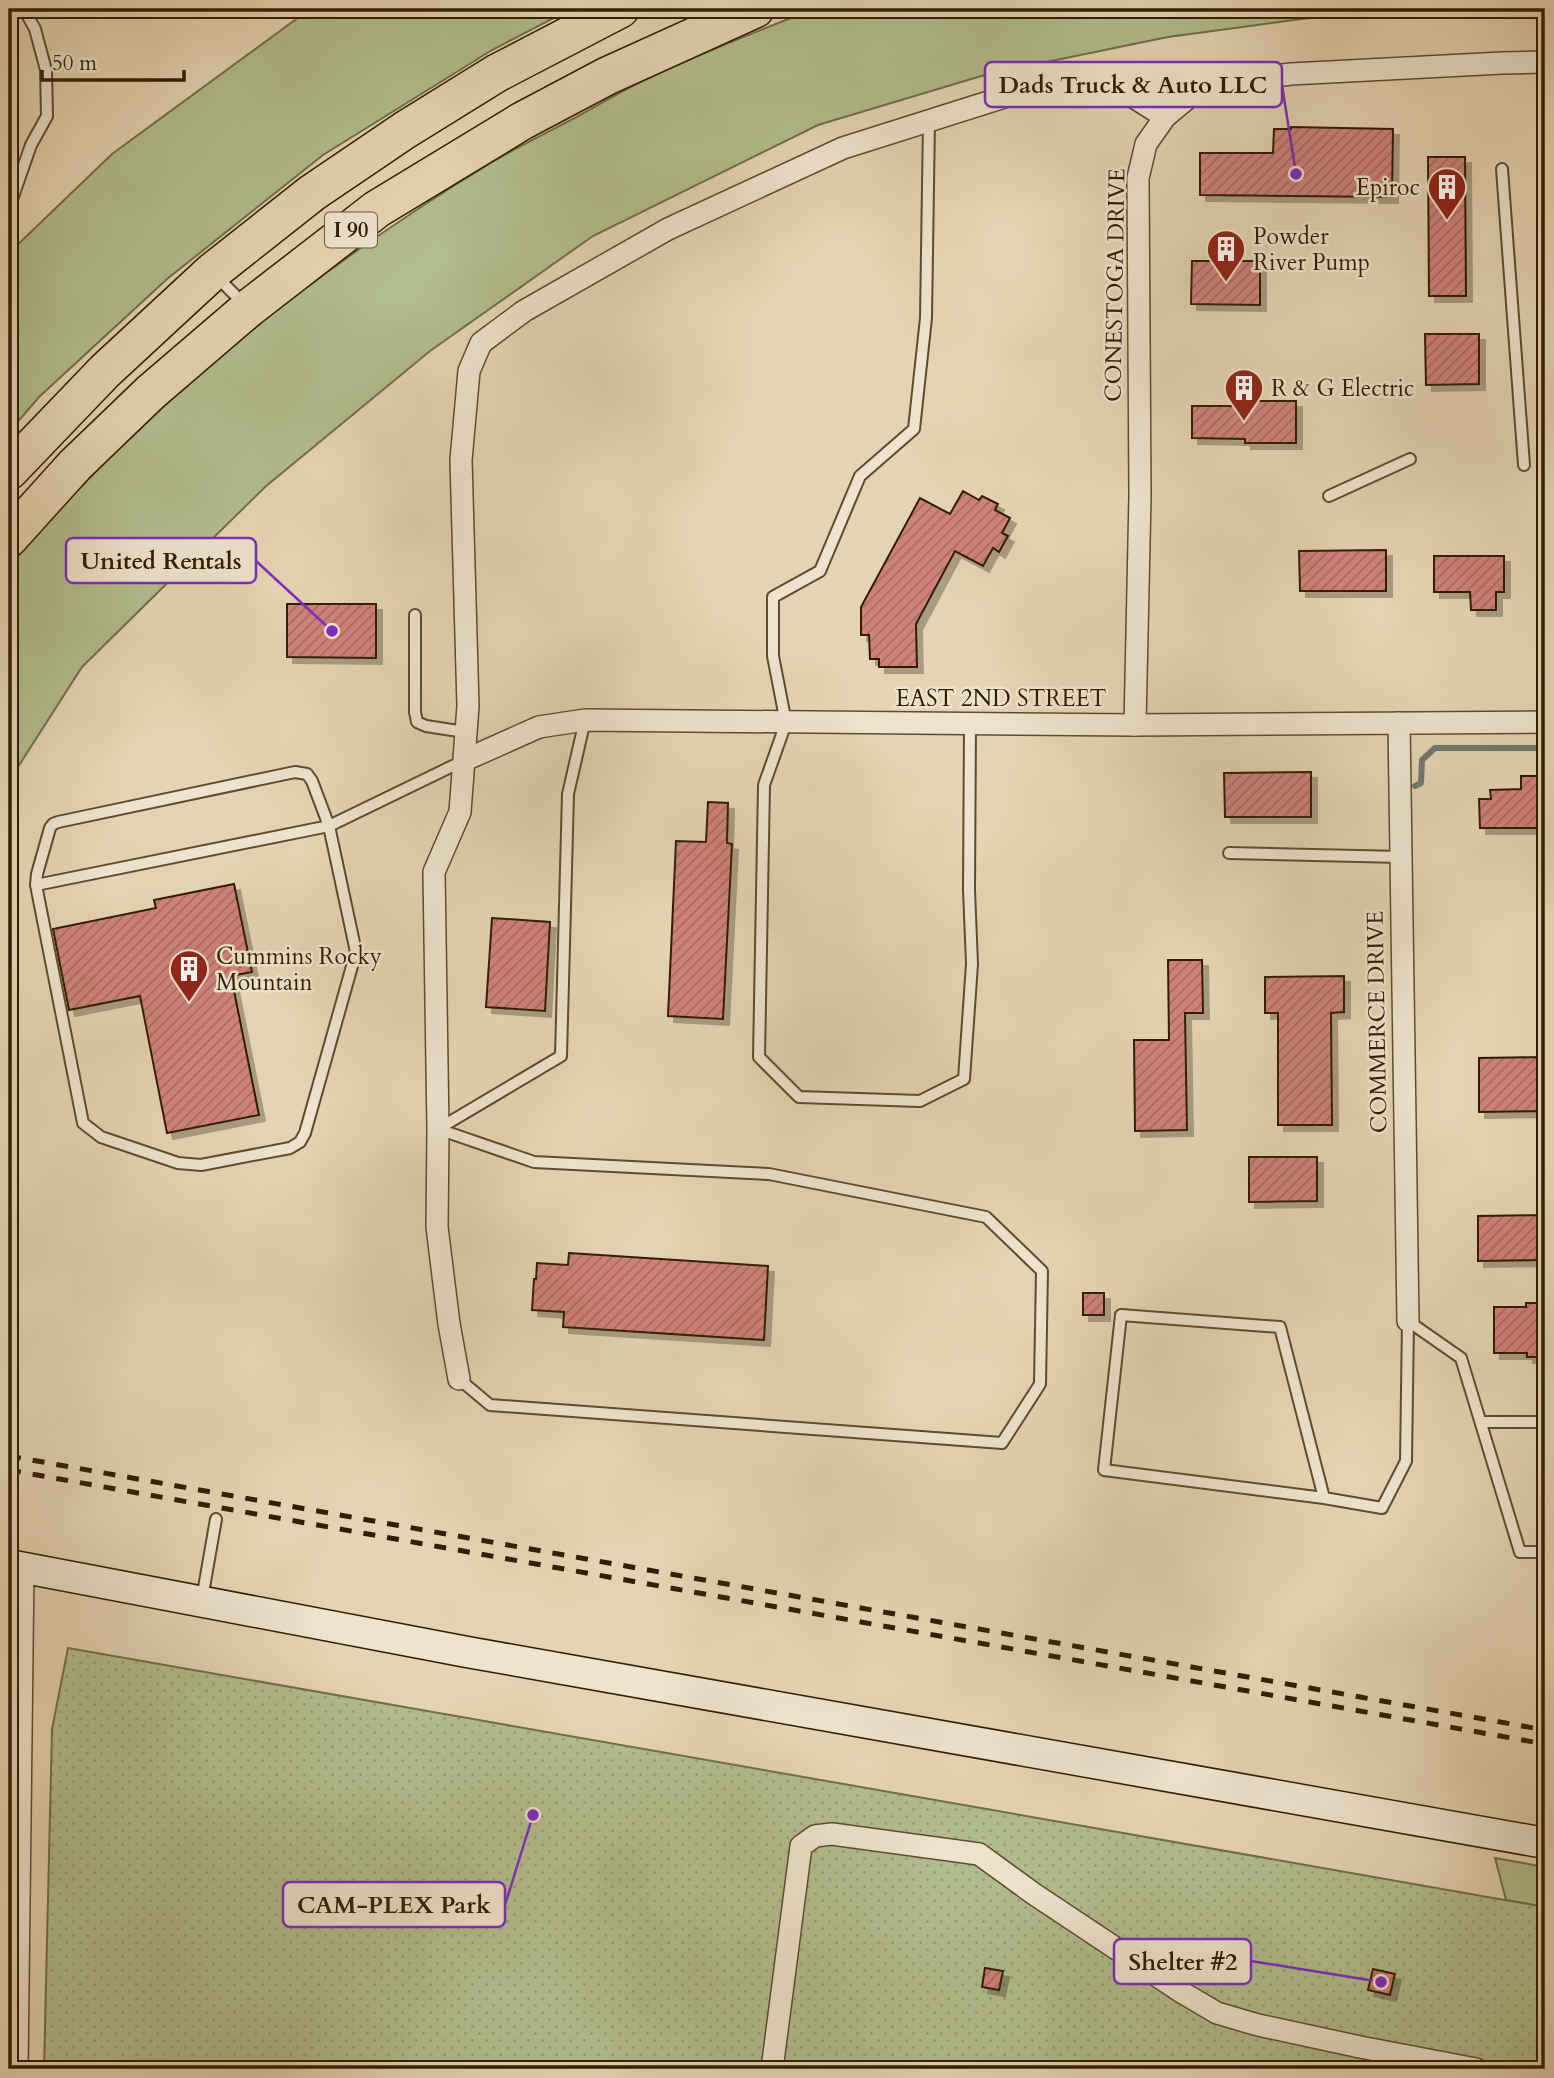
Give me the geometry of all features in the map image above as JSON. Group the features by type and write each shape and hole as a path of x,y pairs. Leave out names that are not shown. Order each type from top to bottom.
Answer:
{"highway":[{"name":"I 90","path":"9,471 106,371 212,272 312,193 405,130 497,73 620,9"},
{"name":"I 90","path":"9,538 75,465 150,392 249,308 377,209 522,121 607,76 755,9"}],"main road":[{"path":"16,1567 480,1655 1545,1843"}],"street":[{"name":"CONESTOGA DRIVE","path":"1135,725 1140,496 1138,178 1146,144 1165,117 1189,97 1228,82 1291,74 1545,62"},
{"path":"460,1379 449,1324 437,1227 435,872 460,812 465,760 468,706 461,460 469,371 481,343 524,312 668,229 843,148 1036,87 1087,79 1116,86 1165,117"},
{"name":"EAST 2ND STREET","path":"465,760 539,727 585,720 1135,725 1545,722"},
{"name":"COMMERCE DRIVE","path":"1399,723 1408,1321"},
{"path":"16,1567 17,2069"},
{"path":"772,2069 801,1846 815,1836 832,1834 979,1854 1183,1993 1217,2013 1360,2048 1476,2069"}],"lane":[{"path":"9,208 31,145 47,116 46,70 35,29 24,9"},
{"path":"929,120 926,318 915,429 860,476 820,571 773,597 774,656 786,723 764,785 759,1057 799,1097 920,1101 964,1079 972,964 969,890 970,724"},
{"path":"1502,169 1524,465"},
{"path":"212,272 249,308"},
{"path":"1329,496 1410,459"},
{"path":"415,615 417,722 465,732"},
{"path":"438,1129 561,1056 568,794 585,720"},
{"path":"36,885 329,826 465,760"},
{"path":"295,772 307,774 312,780 329,826 356,951 305,1133 300,1142 290,1147 201,1165 178,1163 101,1137 83,1123 36,885 52,824 295,772"},
{"path":"1229,853 1401,857"},
{"path":"438,1129 534,1162 769,1174 986,1217 1042,1271 1040,1384 1002,1443 490,1405 460,1379"},
{"path":"1324,1498 1280,1327 1121,1315 1104,1470 1382,1508 1406,1461 1408,1321"},
{"path":"1408,1321 1461,1358 1520,1552 1545,1552"},
{"path":"1480,1422 1545,1422"},
{"path":"202,1602 216,1519"}],"green space":[{"path":"310,9 571,9 492,50 323,155 167,279 39,397 9,432 9,253 112,154"},
{"path":"814,9 1480,9 1346,13 1168,37 988,74 818,125 593,236 430,351 265,487 82,667 9,781 9,567 117,451 235,344 361,248 427,203 503,156 642,81 713,49"},
{"path":"68,1648 1545,1907 1545,2069 44,2069 52,1729"},
{"path":"1495,1858 1545,1867 1545,1907 1506,1900"}],"building":[{"path":"1274,129 1393,129 1392,197 1200,195 1200,153 1273,153"},
{"name":"Epiroc","path":"1428,157 1465,157 1466,296 1429,296"},
{"name":"Powder River Pump","path":"1192,261 1260,261 1260,305 1191,304"},
{"path":"1425,334 1479,334 1479,384 1426,385"},
{"name":"R & G Electric","path":"1243,401 1296,401 1296,443 1245,443 1245,439 1192,438 1192,406 1243,406"},
{"path":"963,491 979,500 982,496 998,504 995,510 1010,518 1002,533 1008,536 999,552 993,548 983,566 955,551 916,624 917,667 879,667 879,659 870,659 869,635 861,635 861,607 920,498 950,514"},
{"path":"1386,550 1386,591 1300,591 1299,551"},
{"path":"1434,556 1504,556 1504,592 1496,592 1496,610 1471,610 1470,592 1434,592"},
{"path":"287,604 376,604 376,658 287,657"},
{"path":"1311,772 1311,817 1225,817 1224,773"},
{"path":"1521,776 1545,776 1545,828 1480,828 1479,799 1491,799 1490,790 1521,789"},
{"path":"708,802 728,803 727,843 732,844 723,1019 668,1016 676,841 706,842"},
{"name":"Cummins Rocky Mountain","path":"234,884 252,972 231,976 259,1115 167,1133 140,996 69,1010 53,929 156,908 154,900"},
{"path":"492,918 550,922 545,1011 486,1007"},
{"path":"1168,960 1202,960 1203,1013 1185,1013 1187,1130 1135,1131 1134,1040 1169,1040"},
{"path":"1344,976 1344,1012 1331,1013 1332,1125 1278,1125 1278,1013 1265,1013 1265,977"},
{"path":"1545,1057 1545,1111 1479,1112 1479,1058"},
{"path":"1249,1157 1317,1157 1317,1201 1249,1202"},
{"path":"1545,1215 1545,1260 1478,1261 1478,1216"},
{"path":"569,1253 768,1266 764,1340 563,1327 564,1312 532,1310 534,1279 537,1263 568,1265"},
{"path":"1083,1293 1104,1293 1104,1315 1083,1315"},
{"path":"1526,1303 1545,1303 1545,1357 1527,1357 1527,1353 1494,1353 1494,1307 1526,1307"},
{"path":"985,1968 1003,1971 999,1990 982,1987"},
{"path":"1373,1969 1395,1974 1390,1995 1368,1990"}],"waterway":[{"path":"1415,786 1421,783 1422,760 1435,748 1545,748"}],"railway":[{"path":"9,1456 1545,1730"},
{"path":"9,1470 1545,1744"}],"place":[{"name":"Dads Truck & Auto LLC","path":"1296,174"},
{"name":"Epiroc","path":"1447,221"},
{"name":"Powder River Pump","path":"1226,283"},
{"name":"R & G Electric","path":"1244,422"},
{"name":"United Rentals","path":"332,631"},
{"name":"Cummins Rocky Mountain","path":"189,1003"},
{"name":"CAM-PLEX Park","path":"533,1815"},
{"name":"Shelter #2","path":"1381,1982"}]}
